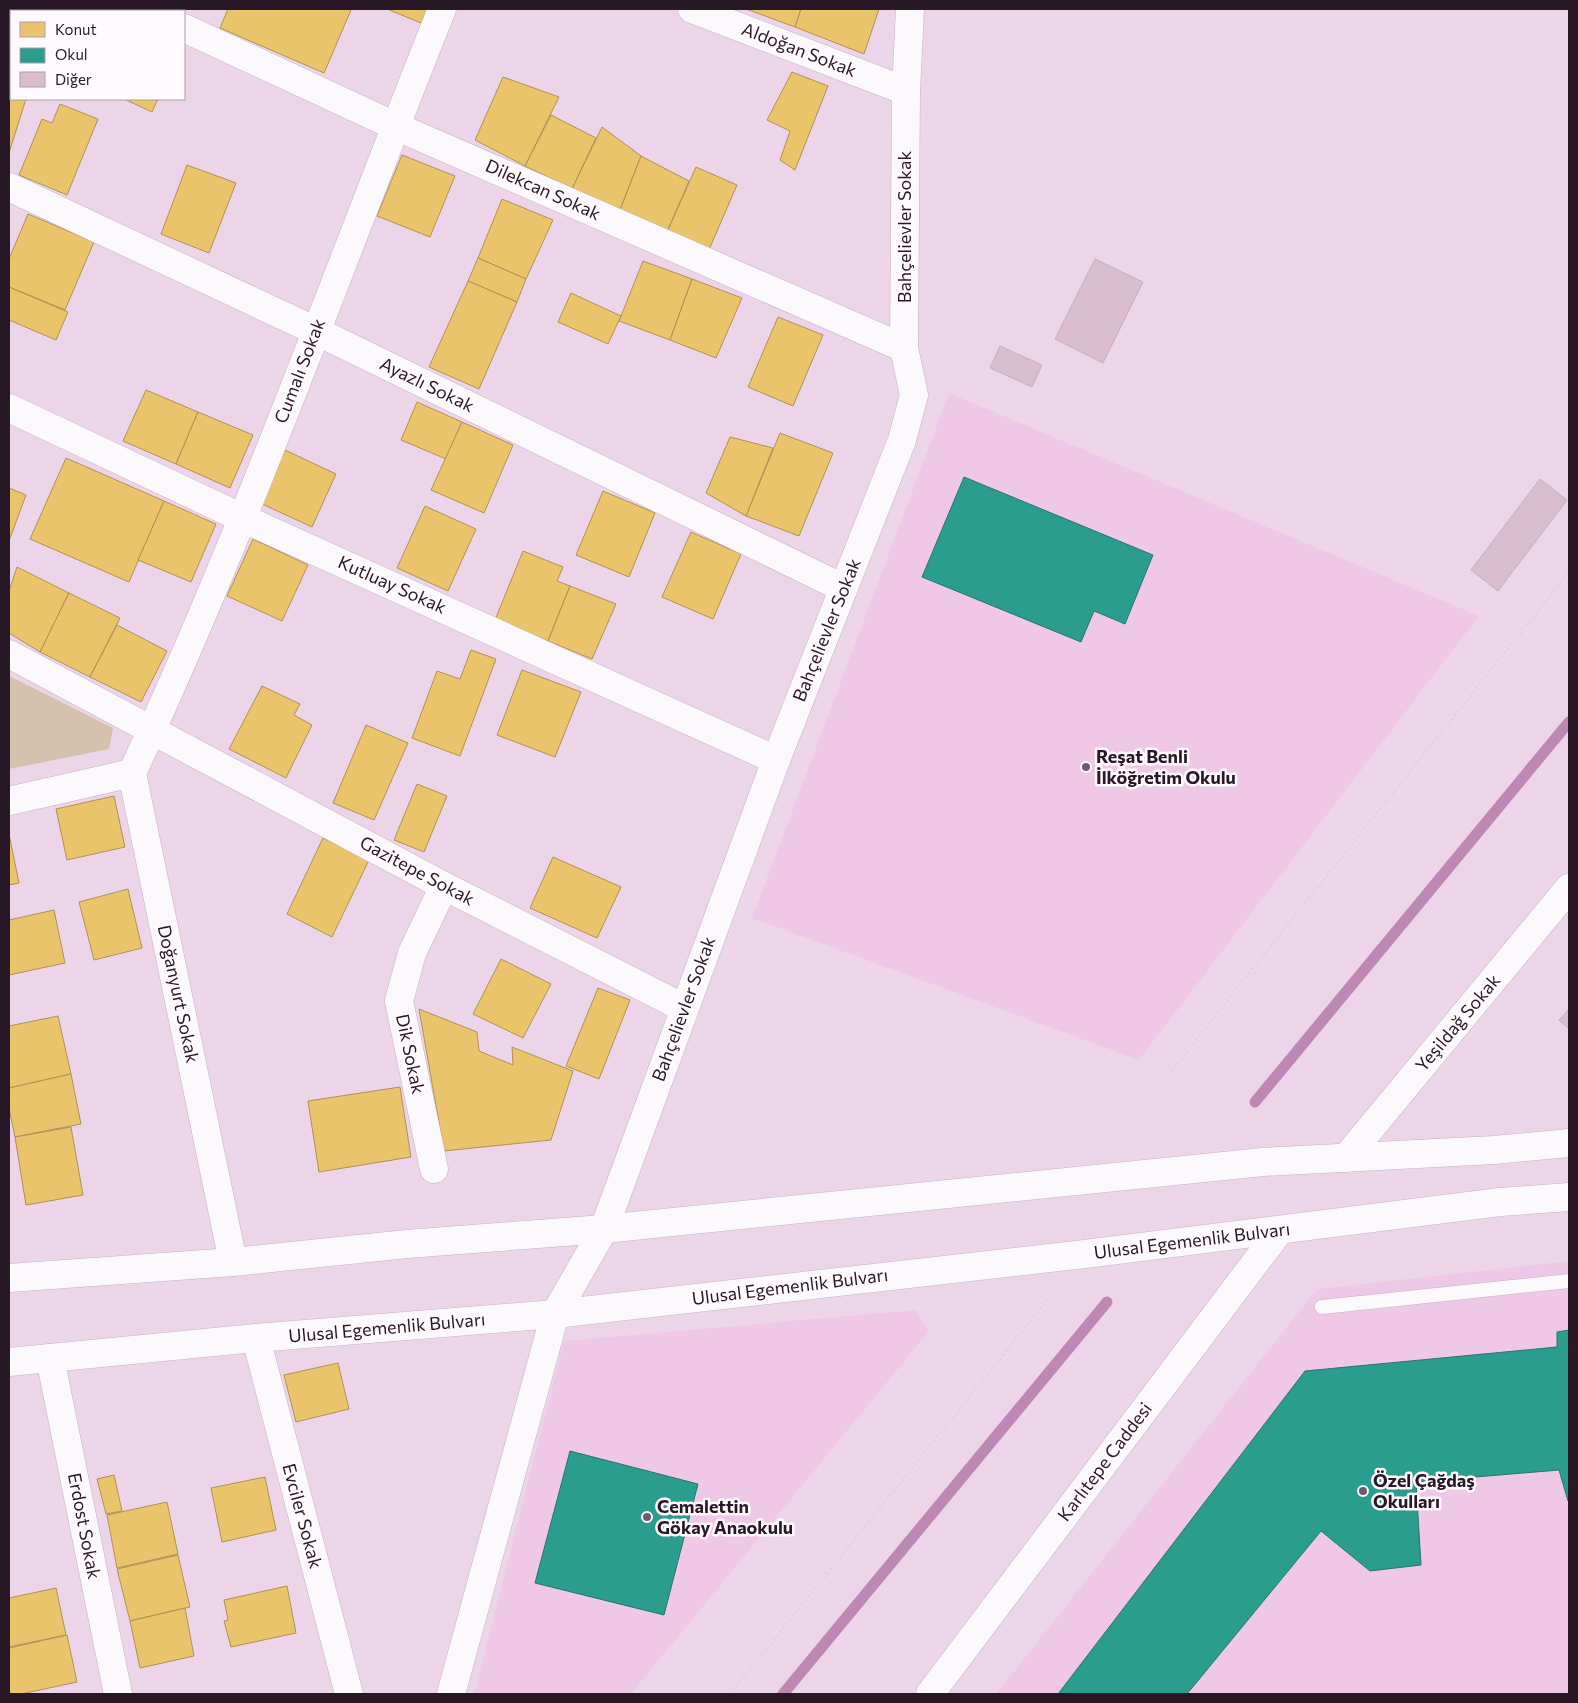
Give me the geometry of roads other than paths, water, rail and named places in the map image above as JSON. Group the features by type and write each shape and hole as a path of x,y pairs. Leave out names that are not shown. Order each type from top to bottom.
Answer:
{"street":[{"name":"Cumalı Sokak","path":"152,730 242,518 442,9"},
{"name":"Aldoğan Sokak","path":"692,9 906,91"},
{"name":"Bahçelievler Sokak","path":"450,1694 555,1314 604,1229 776,760 902,440 912,404 914,395 904,348 906,91 910,9"},
{"name":"Dilekcan Sokak","path":"185,28 395,126 904,348"},
{"name":"Ayazlı Sokak","path":"9,187 316,331 843,588"},
{"name":"Kutluay Sokak","path":"9,408 242,518 776,760"},
{"name":"Gazitepe Sokak","path":"9,654 444,886 684,1008"},
{"path":"9,801 132,773 152,730"},
{"name":"Doğanyurt Sokak","path":"132,773 233,1262"},
{"name":"Dik Sokak","path":"434,1169 399,1001 412,953 444,886"},
{"name":"Yeşildağ Sokak","path":"1346,1158 1569,888"},
{"path":"9,1278 233,1262 407,1244 604,1229 1253,1162 1494,1150 1569,1143"},
{"name":"Ulusal Egemenlik Bulvarı","path":"9,1362 256,1338 555,1314 1085,1254 1500,1202 1569,1197"},
{"name":"Karlıtepe Caddesi","path":"930,1694 1280,1230"},
{"name":"Evciler Sokak","path":"256,1338 349,1694"},
{"name":"Erdost Sokak","path":"50,1358 118,1694"}],"lane":[{"path":"1322,1307 1569,1280"}],"waterway":[{"path":"1255,1102 1569,722"},
{"path":"783,1694 1107,1302"}],"place":[{"name":"Reşat Benli İlköğretim Okulu","path":"1086,767"},
{"name":"Özel Çağdaş Okulları","path":"1363,1491"},
{"name":"Cemalettin Gökay Anaokulu","path":"647,1517"}]}
